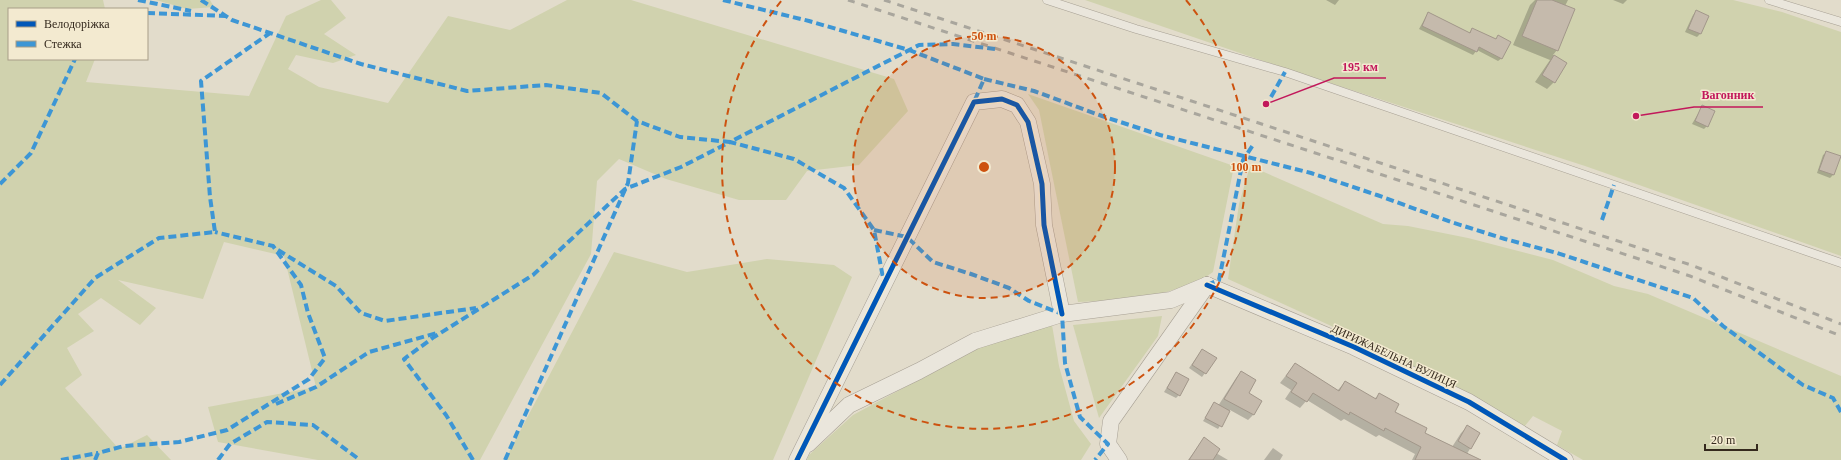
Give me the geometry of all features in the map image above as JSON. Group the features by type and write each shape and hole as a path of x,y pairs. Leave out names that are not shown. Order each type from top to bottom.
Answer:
{"street":[{"path":"799,455 974,102 1002,99 1017,105 1028,122 1042,184 1044,225 1062,314"},
{"path":"799,455 849,405 919,371 975,341 1062,314 1171,300 1208,285"},
{"path":"1119,460 1108,444 1111,422 1208,285"},
{"name":"ДИРИЖАБЕЛЬНА ВУЛИЦЯ","path":"1208,285 1354,347 1470,402 1565,460"}],"lane":[{"path":"1047,0 1136,30 1285,72 1841,264"},
{"path":"1769,0 1841,22"}],"green space":[{"path":"0,0 103,0 105,8 8,8 8,60 95,60 86,82 249,96 286,16 321,0 331,0 346,18 324,34 356,55 333,63 296,55 288,69 319,87 388,103 448,16 510,30 567,0 631,0 894,79 908,111 859,165 807,171 786,200 739,200 666,179 619,159 597,181 591,254 480,460 318,460 218,442 208,407 316,387 284,256 224,242 203,299 118,280 156,308 140,325 101,298 78,314 94,331 67,348 82,375 65,388 119,449 147,435 171,460 0,460"},
{"path":"156,0 210,0 214,7 187,9"},
{"path":"1085,0 1733,0 1782,12 1841,32 1841,256 1585,166 1278,66"},
{"path":"1028,94 1234,166 1213,272 1197,283 1142,299 1078,302 1039,110"},
{"path":"1250,166 1383,224 1408,226 1468,238 1553,260 1614,286 1648,294 1841,376 1841,460 1583,460 1557,445 1562,431 1533,416 1524,427 1351,335 1228,279 1239,204"},
{"path":"614,252 687,272 767,259 834,265 852,277 773,460 505,460"},
{"path":"1162,316 1158,336 1099,418 1073,325"},
{"path":"1052,325 1059,366 1074,421 1091,444 1081,460 807,460 809,455 853,415 980,347"}],"building":[{"path":"1537,0 1552,0 1575,9 1558,51 1522,36"},
{"path":"1696,10 1709,16 1701,34 1688,29"},
{"path":"1428,12 1470,33 1472,28 1496,39 1498,35 1511,42 1502,59 1479,47 1477,52 1422,26"},
{"path":"1554,55 1567,63 1555,83 1542,75"},
{"path":"1702,105 1715,111 1708,127 1695,121"},
{"path":"1826,151 1841,156 1834,175 1819,170"},
{"path":"1202,349 1217,358 1206,374 1192,365"},
{"path":"1295,363 1339,391 1345,381 1376,399 1379,393 1399,404 1395,412 1427,428 1425,433 1481,460 1415,460 1421,447 1385,428 1384,431 1350,412 1349,415 1313,393 1307,402 1291,392 1297,383 1286,376"},
{"path":"1241,371 1256,380 1249,393 1262,401 1254,415 1224,399"},
{"path":"1176,372 1189,379 1180,396 1167,388"},
{"path":"1214,402 1230,411 1222,427 1205,418"},
{"path":"1467,425 1480,433 1471,449 1458,441"},
{"path":"1204,437 1220,449 1213,460 1189,460"}],"railway":[{"path":"848,0 1690,276 1841,336"},
{"path":"884,0 1691,265 1841,324"}],"marked path":[{"path":"138,0 191,11"},
{"path":"201,0 232,20 361,64 467,91 546,85 601,93 637,121 680,137 730,142 919,45 953,44 995,49"},
{"path":"723,0 809,21 909,50 984,79 974,102"},
{"path":"148,13 226,16"},
{"path":"0,385 95,278 159,238 215,232 210,197 201,81 270,33"},
{"path":"0,184 31,153 75,60"},
{"path":"1271,97 1285,72"},
{"path":"984,79 1034,91 1160,135 1311,173 1451,222 1557,253 1693,298 1723,326 1803,385 1833,398 1841,412"},
{"path":"505,460 628,183 637,121"},
{"path":"473,460 446,415 404,359 434,337 533,275 625,189 681,167 730,142 794,159 844,188 874,230 884,283"},
{"path":"1207,285 1219,280 1243,160 1253,145"},
{"path":"1602,220 1614,185"},
{"path":"874,230 907,237 933,262 1009,288 1029,301 1062,314 1065,363 1080,417 1108,444 1095,460"},
{"path":"95,460 98,453 124,446 179,442 227,430 309,379 325,358 308,313 301,285 273,246 215,232"},
{"path":"278,250 336,286 361,313 385,321 476,308"},
{"path":"276,404 316,387 369,352 437,333"},
{"path":"218,460 230,444 267,422 313,425 360,460"},
{"path":"61,460 98,453"}],"cycle path":[{"path":"797,460 974,102 1002,99 1017,105 1028,122 1042,184 1044,225 1062,314"},
{"path":"1207,285 1354,347 1469,402 1565,460"}],"place":[{"name":"195 км","path":"1266,104"},
{"name":"Вагонник","path":"1636,116"}]}
